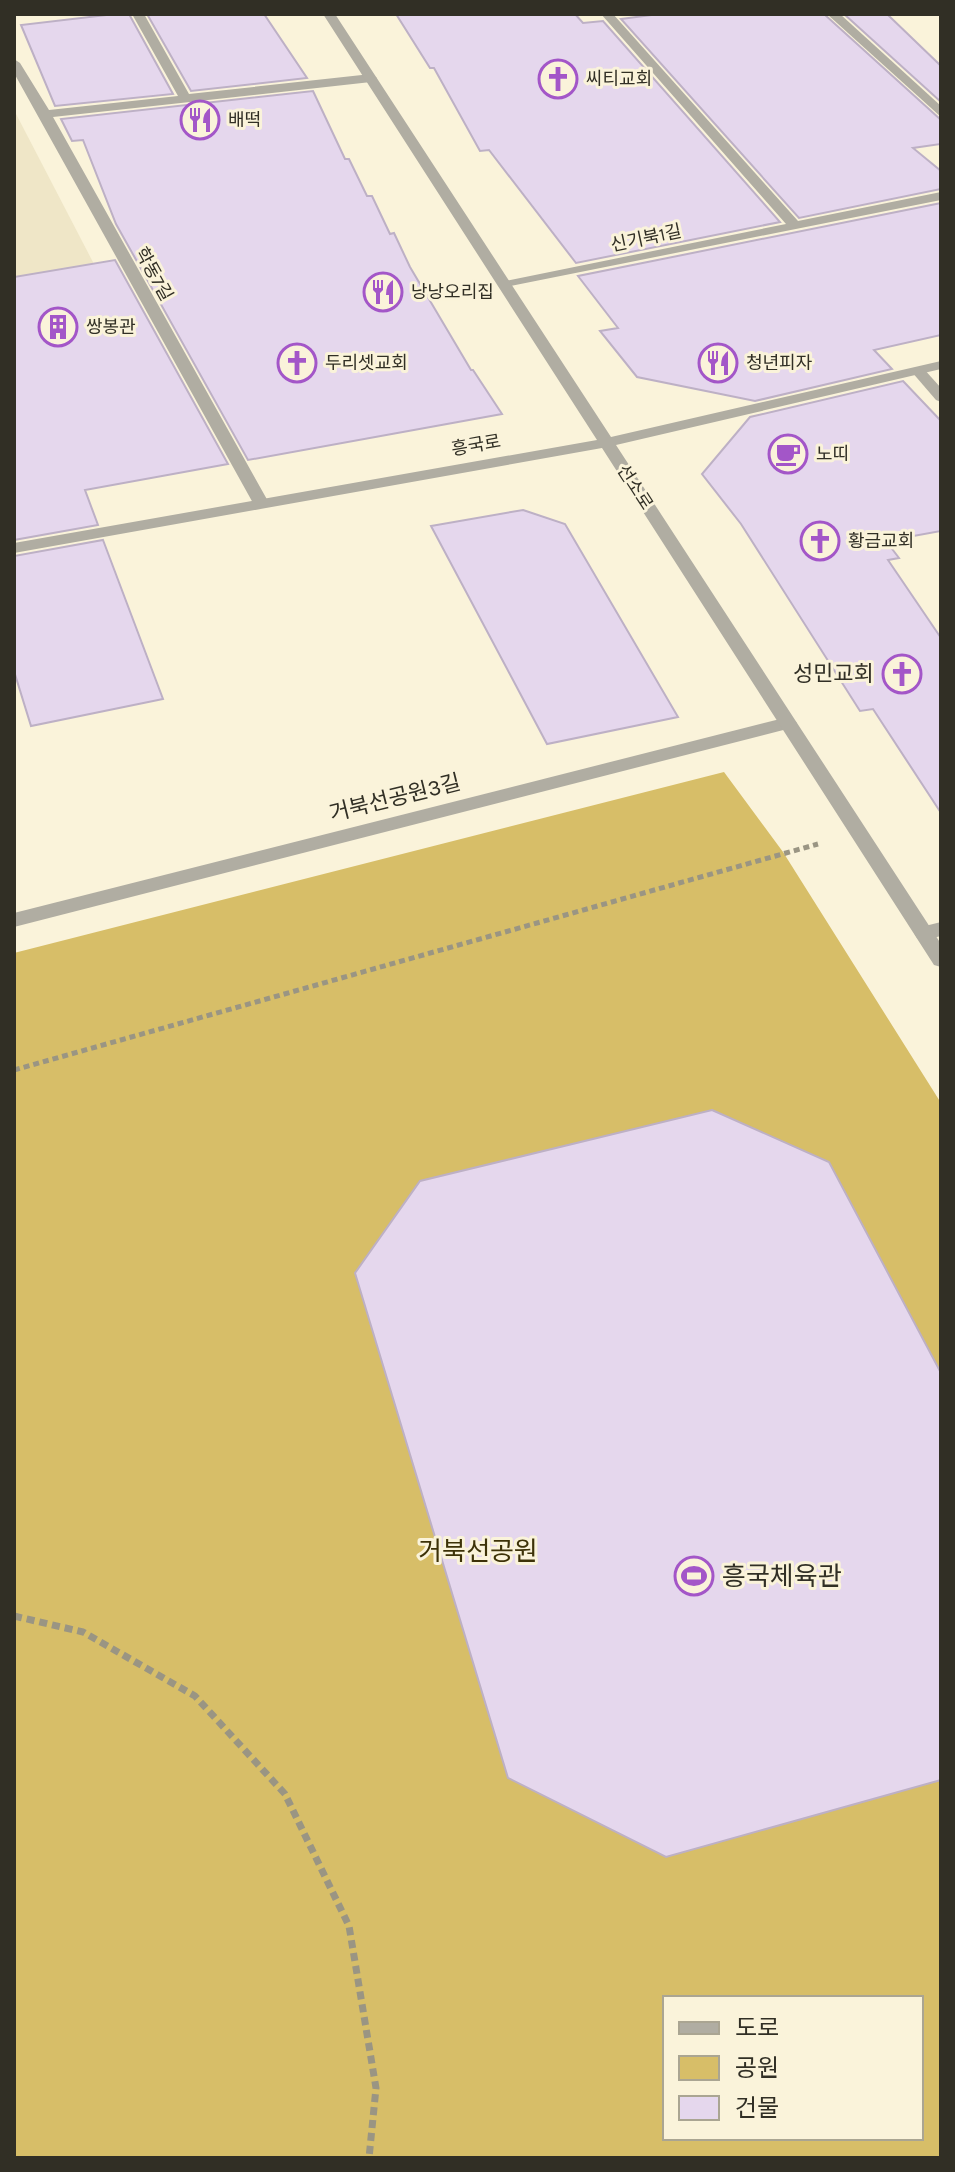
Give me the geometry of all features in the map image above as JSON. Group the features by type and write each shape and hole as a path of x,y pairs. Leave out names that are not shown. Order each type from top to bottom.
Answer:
{"street":[{"path":"138,14 185,98"},
{"name":"선소로","path":"329,14 859,834 932,931 941,960"},
{"path":"607,14 795,226"},
{"path":"833,14 941,113"},
{"name":"학동7길","path":"14,63 261,503"},
{"path":"45,114 371,78"},
{"name":"신기북1길","path":"505,285 941,196"},
{"name":"흥국로","path":"14,548 606,443 941,365"},
{"path":"918,371 941,397"},
{"name":"거북선공원3길","path":"14,920 788,723"}],"path":[{"path":"14,1070 783,852 859,834"},
{"path":"14,1616 83,1632 195,1696 285,1794 349,1926 376,2088 369,2158"}],"shaded area":[{"path":"14,110 163,397 14,422"}],"green space":[{"name":"거북선공원","path":"724,772 783,852 941,1103 941,2158 14,2158 14,953"}],"building":[{"path":"129,14 173,94 55,106 21,25"},
{"path":"147,14 264,14 307,78 191,91"},
{"path":"396,14 575,14 583,23 603,21 780,222 576,263 489,150 480,151 434,68 430,68"},
{"path":"659,14 824,14 941,120 941,144 913,148 941,171 941,189 799,218 621,19"},
{"path":"844,14 887,14 941,66 941,102"},
{"path":"313,91 345,159 349,159 367,196 372,196 390,234 394,233 410,267 471,370 502,414 248,460 116,224 83,140 72,141 61,119"},
{"path":"941,203 941,335 874,350 892,369 755,401 637,377 600,331 618,328 578,276"},
{"path":"115,260 228,464 85,490 98,525 14,540 14,277"},
{"path":"903,381 941,421 941,531 886,541 899,558 888,560 941,638 941,813 873,709 860,711 741,524 702,474 750,417"},
{"path":"523,510 565,524 678,717 547,744 431,526"},
{"path":"103,540 163,699 31,726 14,671 14,556"},
{"name":"흥국체육관","path":"712,1110 829,1162 941,1373 941,1780 666,1857 508,1778 355,1273 420,1181"}],"place":[{"name":"씨티교회","path":"558,79"},
{"name":"배떡","path":"200,120"},
{"name":"낭낭오리집","path":"383,292"},
{"name":"쌍봉관","path":"58,327"},
{"name":"두리셋교회","path":"297,363"},
{"name":"청년피자","path":"718,363"},
{"name":"노띠","path":"788,454"},
{"name":"황금교회","path":"820,541"},
{"name":"성민교회","path":"902,674"},
{"name":"흥국체육관","path":"694,1576"}]}
